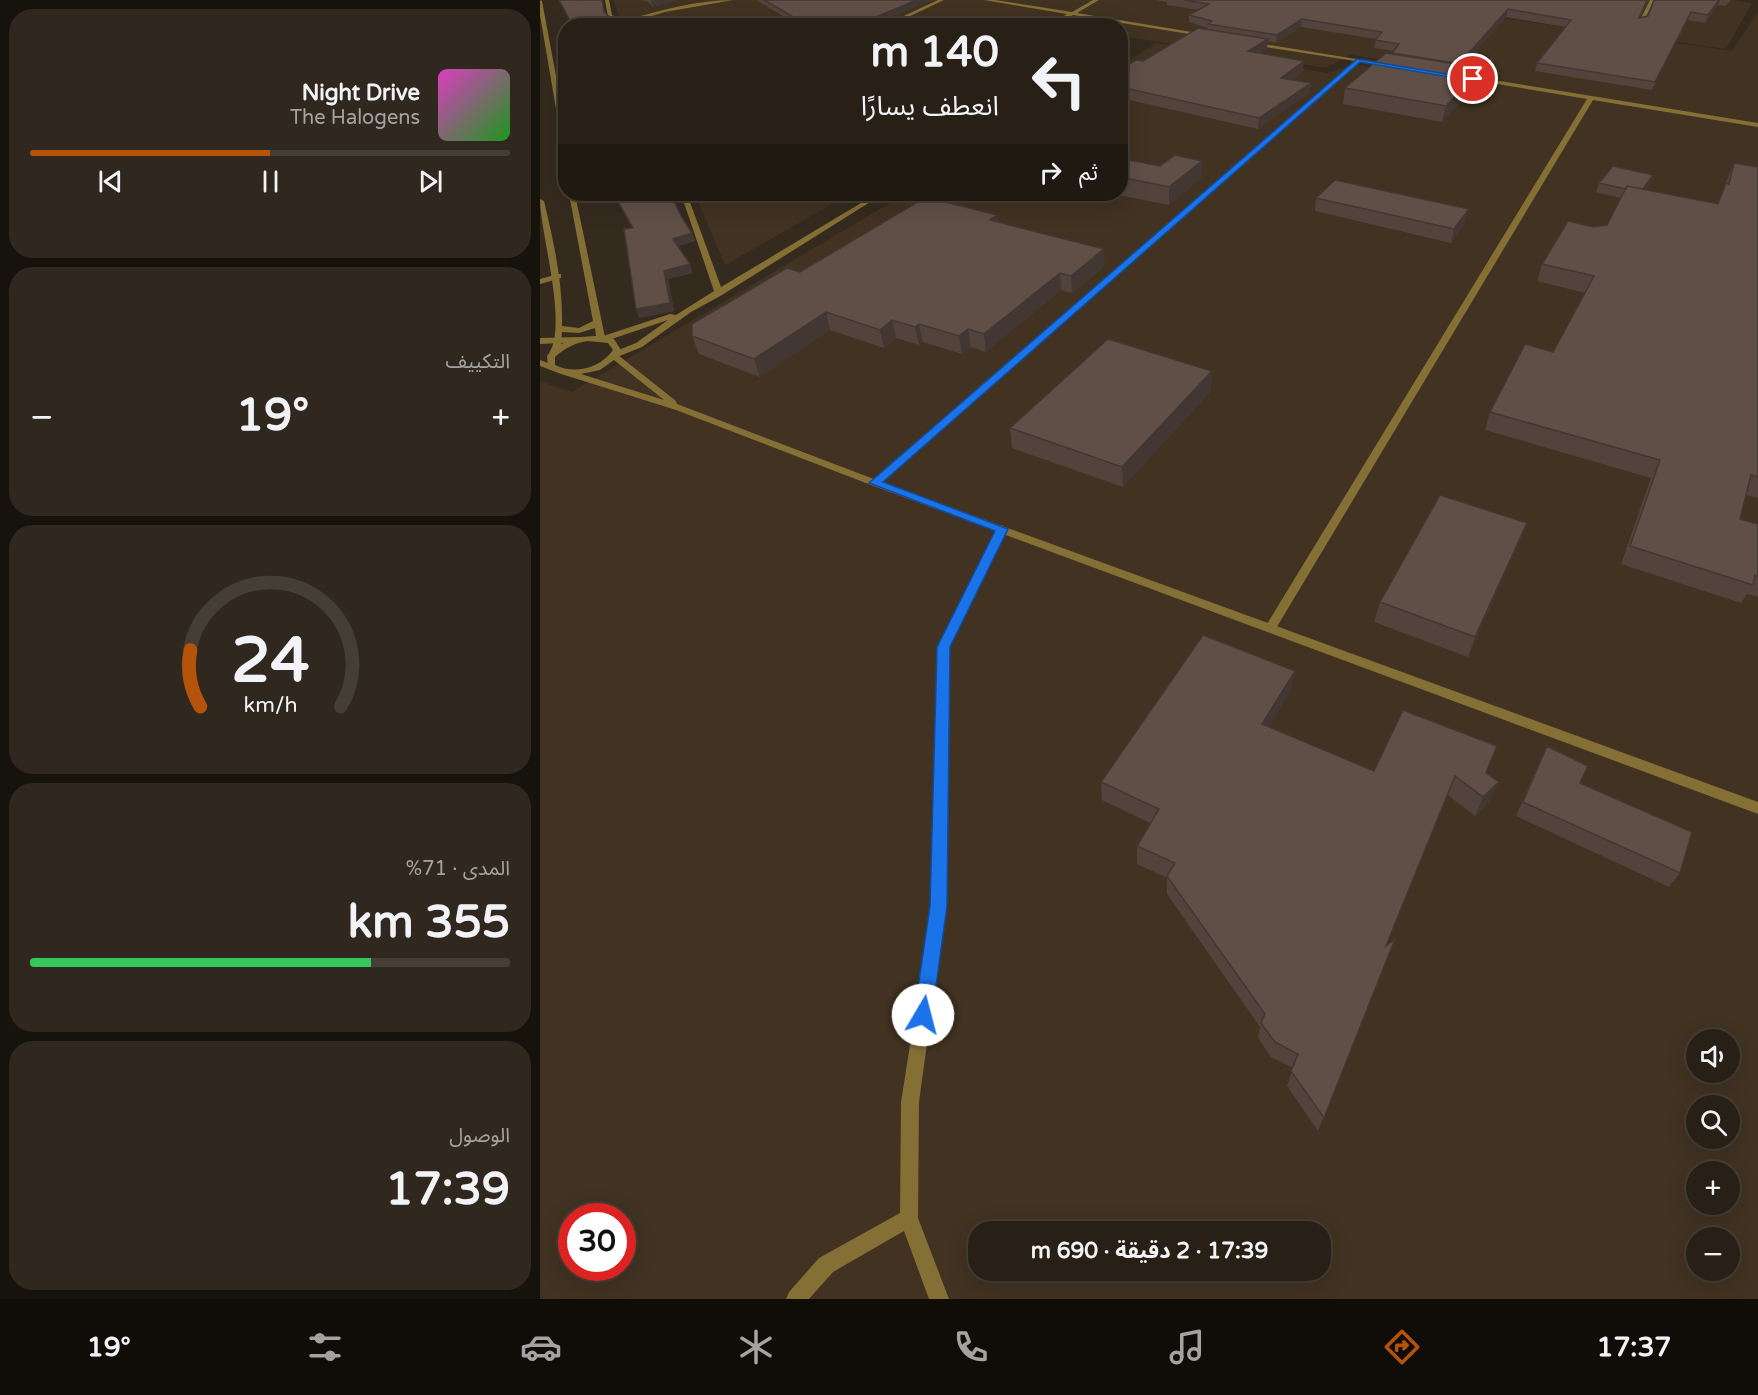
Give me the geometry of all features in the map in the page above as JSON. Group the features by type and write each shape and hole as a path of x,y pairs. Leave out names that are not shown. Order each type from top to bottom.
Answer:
{"street":[{"path":"607,0 610,16 613,18"},
{"path":"642,18 665,11 731,0"},
{"path":"902,18 942,0"},
{"path":"986,0 1100,18"},
{"path":"1062,18 1097,0"},
{"path":"1640,23 1652,0"},
{"path":"540,1 558,104"},
{"path":"1128,23 1214,37"},
{"path":"1248,42 1402,67"},
{"path":"875,483 1359,60"},
{"path":"1449,75 1758,126"},
{"path":"1271,627 1591,98"},
{"path":"540,201 558,276 559,328 557,345 550,361 559,370 591,369 639,345 688,310 869,201"},
{"path":"573,201 602,339"},
{"path":"686,201 719,293"},
{"path":"540,282 558,276"},
{"path":"540,342 557,345 580,340 602,339 688,310"},
{"path":"559,328 567,331 581,330 598,322"},
{"path":"602,339 616,345 614,356"},
{"path":"614,356 679,408"},
{"path":"540,363 679,408 875,483 1758,808"},
{"path":"939,1299 909,1218 910,1102 939,906 943,647 1002,529"},
{"path":"796,1299 826,1265 909,1218"}],"shaded area":[{"path":"613,0 1731,0 1752,3 1726,49 1466,12 1415,64 1350,55 1326,68 1128,37 1128,18 620,18"},
{"path":"1758,12 1758,1299 540,1299 540,381 572,392 893,201 1128,201 1128,61 1157,43 1327,73 1354,64 1422,76 1480,15 1732,51"},
{"path":"698,201 838,201 725,265"}],"building":[{"path":"559,0 602,0 604,12 611,18 569,18"},
{"path":"764,0 917,0 873,18 795,18"},
{"path":"1184,0 1647,0 1639,18 1648,16 1654,0 1719,0 1708,15 1691,12 1655,82 1537,63 1571,20 1508,9 1467,55 1494,59 1486,68 1392,53 1399,44 1375,40 1382,32 1302,19 1277,35 1208,24 1212,21 1189,15 1209,4"},
{"path":"1198,28 1268,39 1248,51 1304,61 1281,78 1311,83 1259,118 1128,89 1128,65 1136,60 1143,61"},
{"path":"1386,53 1481,68 1446,106 1345,88"},
{"path":"1175,155 1202,161 1169,187 1128,179 1128,160 1160,166"},
{"path":"1734,163 1758,167 1758,477 1751,475 1740,519 1758,524 1758,576 1755,575 1753,585 1630,546 1660,460 1490,412 1525,344 1553,352 1594,276 1542,264 1568,221 1593,227 1607,225 1627,186 1718,204 1726,183 1729,184"},
{"path":"1613,166 1653,175 1643,189 1627,186 1626,189 1599,183"},
{"path":"1335,180 1469,209 1454,229 1316,198"},
{"path":"618,201 674,201 692,233 673,239 690,264 664,271 670,303 636,309 624,229 633,228"},
{"path":"919,201 942,201 997,215 990,220 1104,249 1071,276 1060,273 984,334 968,329 959,336 919,324 915,327 892,320 880,330 826,312 754,359 692,336 692,324 787,268 800,272"},
{"path":"1108,339 1212,371 1122,467 1010,428"},
{"path":"1440,495 1527,523 1475,637 1380,602"},
{"path":"1203,635 1295,671 1262,724 1374,771 1403,710 1497,746 1486,773 1499,782 1483,797 1455,776 1386,946 1395,939 1324,1118 1291,1071 1298,1054 1275,1042 1261,1023 1265,1014 1167,876 1175,863 1137,846 1159,809 1101,782"},
{"path":"1547,746 1588,766 1580,783 1692,832 1680,873 1523,802"}],"route":[{"path":"923,1015 939,906 943,647 1002,529 875,483 1359,60 1473,79"}]}
